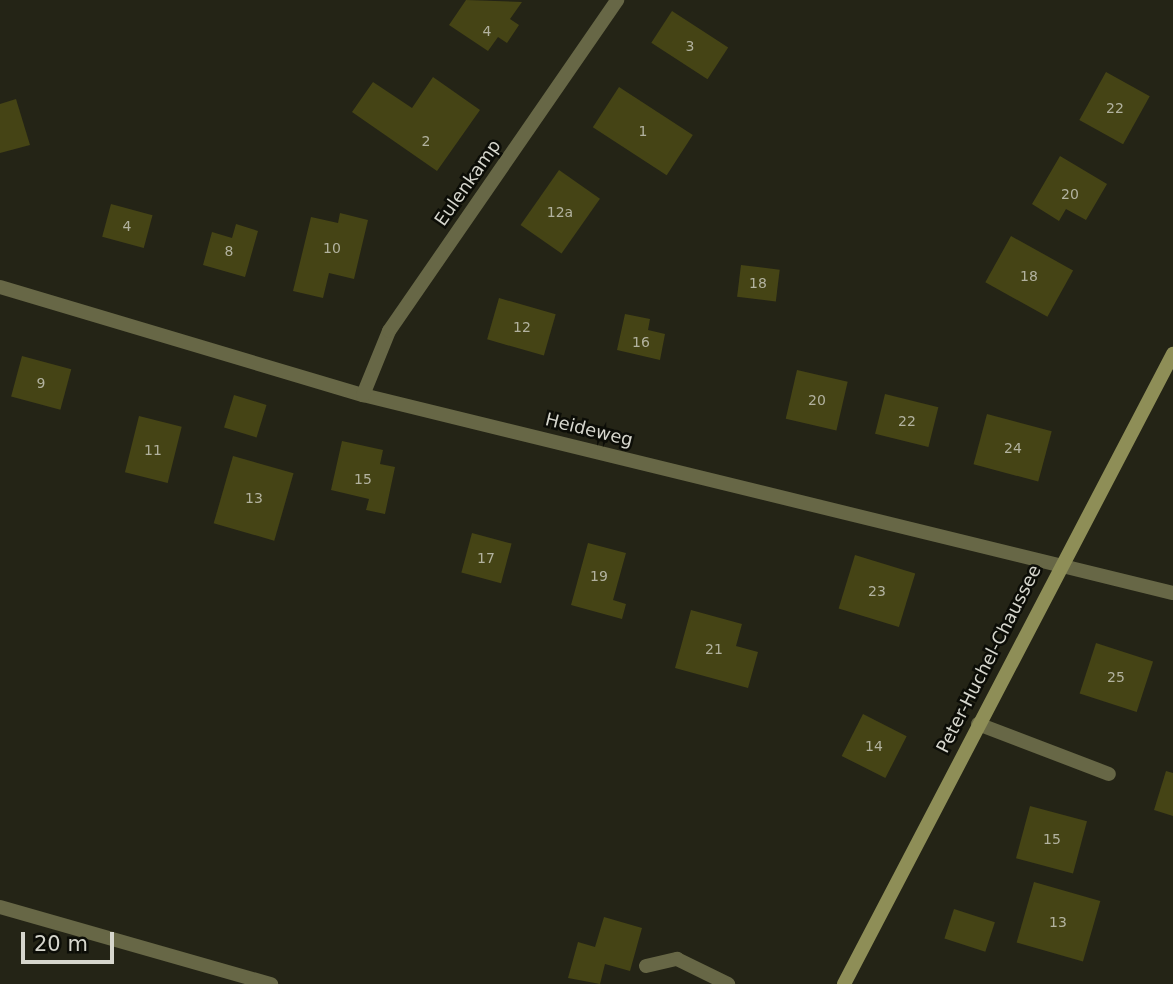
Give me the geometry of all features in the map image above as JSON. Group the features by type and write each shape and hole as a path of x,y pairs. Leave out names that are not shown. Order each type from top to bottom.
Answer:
{"street":[{"name":"Eulenkamp","path":"363,394 389,331 617,0"},
{"name":"Heideweg","path":"0,287 363,394 1173,593"},
{"name":"Peter-Huchel-Chaussee","path":"844,984 1059,565 1173,354"},
{"path":"978,724 1110,774"},
{"path":"0,907 271,984"},
{"path":"646,966 677,960 728,984"}],"building":[{"path":"466,0 522,2 510,19 519,25 507,43 498,37 488,51 449,25"},
{"path":"672,11 728,47 707,79 651,43"},
{"path":"1106,72 1150,96 1123,144 1079,120"},
{"path":"433,77 480,110 437,171 352,112 373,82 412,108"},
{"path":"619,87 693,135 667,175 593,127"},
{"path":"16,99 30,145 0,153 0,104"},
{"path":"1060,156 1107,184 1086,220 1066,209 1059,221 1032,204"},
{"path":"559,170 600,199 562,254 521,225"},
{"path":"111,204 153,215 144,248 102,237"},
{"path":"340,213 368,220 354,279 329,273 323,298 293,291 311,217 338,223"},
{"path":"236,224 258,231 245,277 203,265 212,232 232,238"},
{"path":"1011,236 1073,270 1047,317 985,282"},
{"path":"741,265 780,270 776,302 737,297"},
{"path":"499,298 556,314 544,356 487,339"},
{"path":"625,314 650,319 648,330 665,334 660,360 617,350"},
{"path":"22,356 71,369 60,410 11,397"},
{"path":"797,370 848,382 836,430 786,419"},
{"path":"885,394 938,407 928,447 875,434"},
{"path":"234,395 267,405 257,437 224,428"},
{"path":"987,414 1052,431 1038,482 974,464"},
{"path":"139,416 182,427 168,483 125,472"},
{"path":"342,441 383,450 380,464 395,467 385,514 366,510 369,499 331,490"},
{"path":"233,456 294,473 274,541 214,523"},
{"path":"472,533 512,544 501,583 461,573"},
{"path":"588,543 626,553 613,600 626,604 622,619 571,605"},
{"path":"855,555 915,573 899,627 839,609"},
{"path":"691,610 742,624 736,646 758,652 748,688 675,668"},
{"path":"1096,643 1153,662 1137,712 1080,693"},
{"path":"863,714 907,736 885,778 842,756"},
{"path":"1166,771 1173,773 1173,816 1154,810"},
{"path":"1030,806 1087,821 1073,873 1016,858"},
{"path":"1034,882 1100,901 1083,962 1017,943"},
{"path":"954,909 995,922 985,952 944,938"},
{"path":"604,917 642,928 630,971 605,964 600,984 568,978 578,942 595,947"}]}
